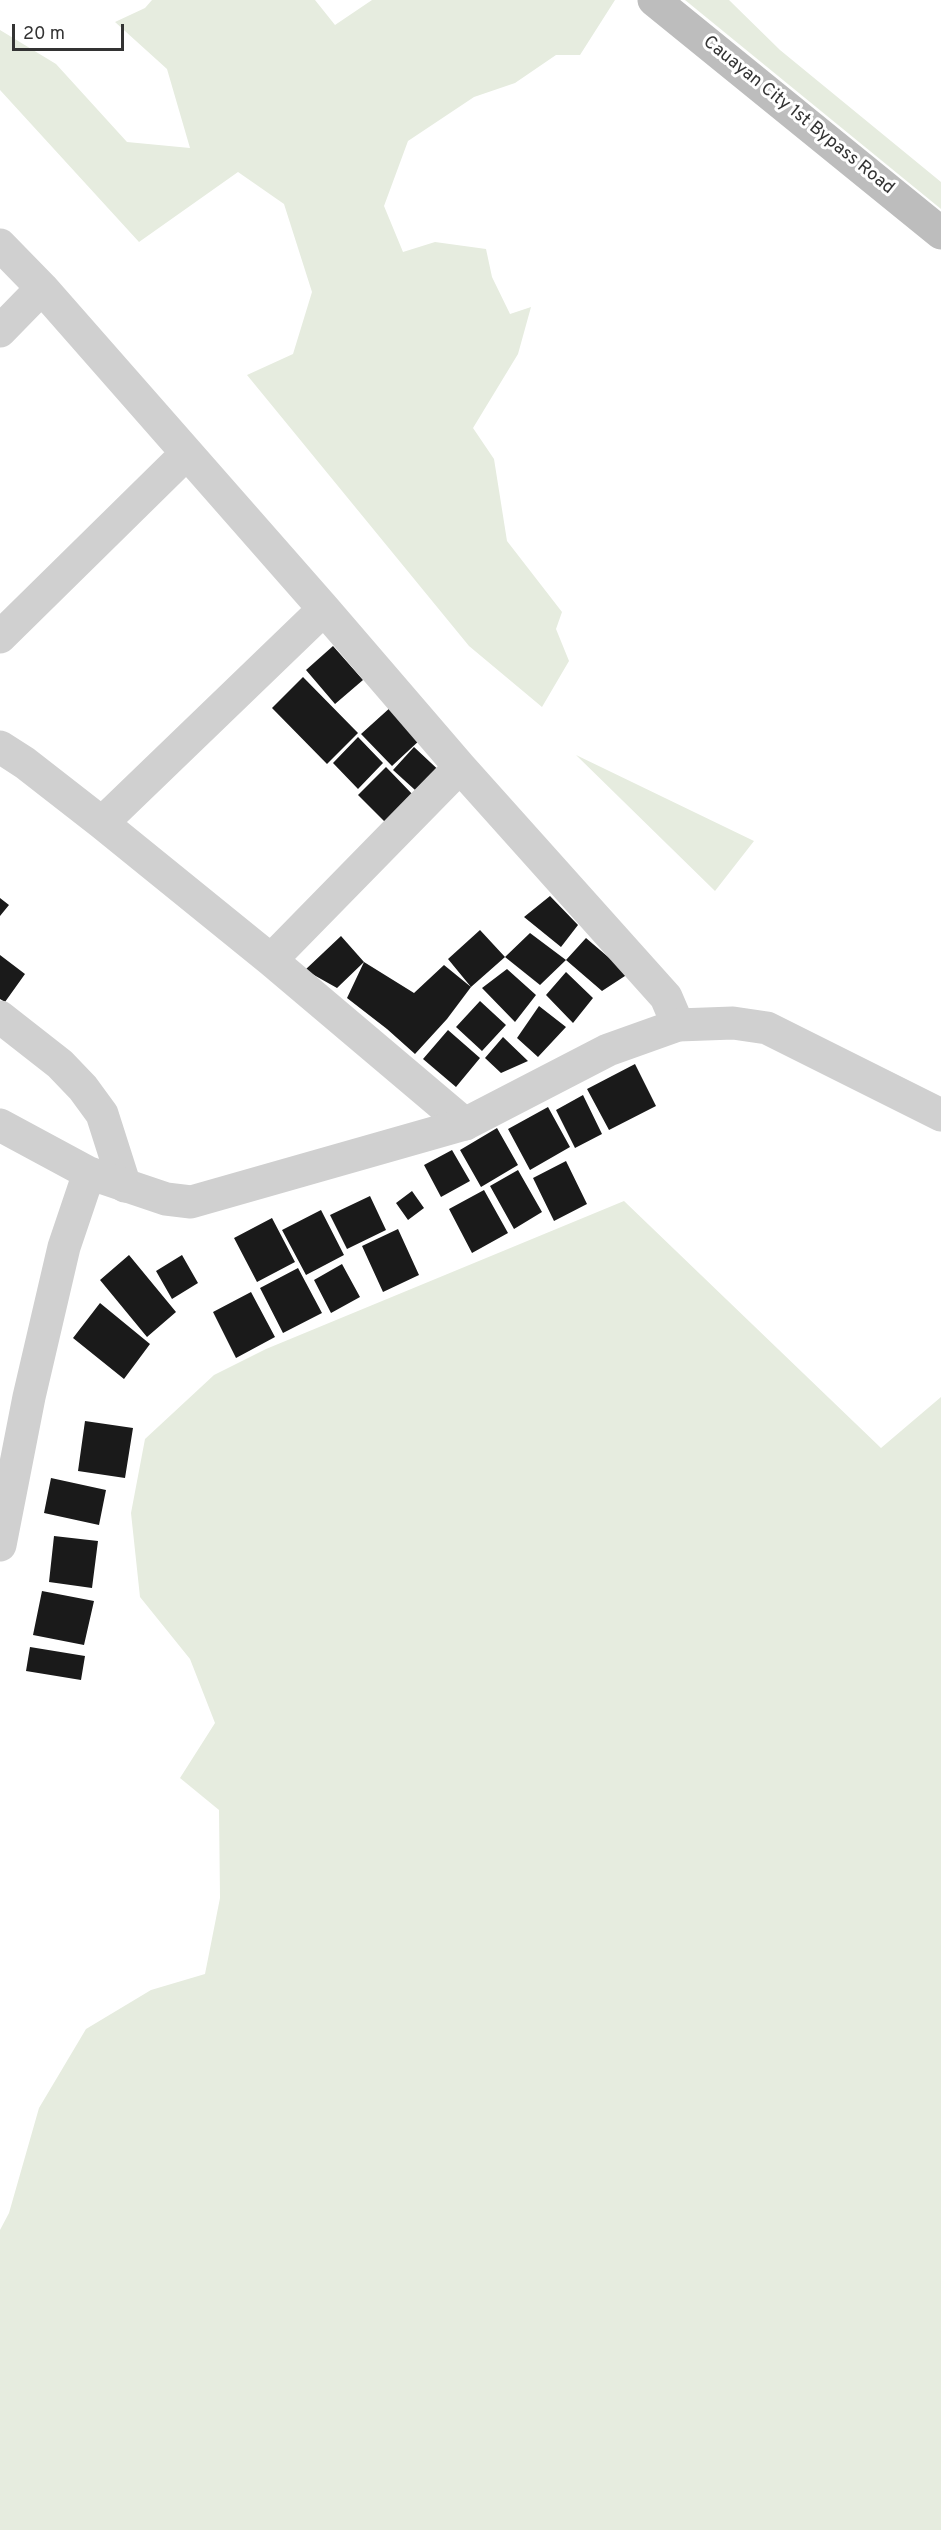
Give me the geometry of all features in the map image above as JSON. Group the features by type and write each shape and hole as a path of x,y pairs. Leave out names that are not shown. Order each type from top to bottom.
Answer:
{"main road":[{"name":"Cauayan City 1st Bypass Road","path":"654,0 891,190 941,233"}],"street":[{"path":"0,245 42,288 324,609 460,768 666,997 678,1025"},
{"path":"0,331 42,288"},
{"path":"0,637 187,453"},
{"path":"102,823 324,609"},
{"path":"0,747 25,763 102,823 272,960 465,1124"},
{"path":"272,960 460,768"},
{"path":"0,1017 60,1064 83,1088 102,1113 125,1186"},
{"path":"0,1125 89,1173 166,1199 190,1202 465,1124 609,1050 678,1025 733,1023 767,1028 941,1115"},
{"path":"0,1545 8,1459 64,1247 89,1173"}],"shaded area":[{"path":"152,0 315,0 335,25 372,0 615,0 580,55 556,55 515,83 474,97 408,141 384,206 403,252 435,242 486,249 492,277 510,314 531,307 518,354 473,428 494,459 507,541 562,612 556,629 569,661 542,707 469,646 247,375 293,354 312,292 284,204 238,172 139,242 0,90 0,30 56,64 127,142 190,148 167,69 115,22 145,8"},
{"path":"685,0 729,0 780,50 941,182 941,209"},
{"path":"576,755 754,841 715,891"},
{"path":"624,1201 881,1448 941,1397 941,2530 0,2530 0,2230 9,2213 39,2108 86,2029 151,1990 205,1974 220,1898 219,1810 180,1778 215,1723 190,1659 140,1597 131,1513 145,1439 214,1375 266,1349"}],"building":[{"path":"333,646 363,680 335,704 306,670"},
{"path":"303,677 358,733 327,764 272,708"},
{"path":"392,706 422,738 392,766 361,734"},
{"path":"358,737 383,763 358,789 333,763"},
{"path":"414,747 446,777 425,799 393,770"},
{"path":"386,767 417,799 390,827 358,795"},
{"path":"550,896 578,925 561,947 524,917"},
{"path":"0,898 9,905 0,916"},
{"path":"480,930 505,957 471,987 448,959"},
{"path":"530,933 566,960 540,985 505,957"},
{"path":"341,936 364,962 337,988 305,970"},
{"path":"586,938 628,974 602,991 566,960"},
{"path":"0,955 25,974 5,1002 0,999"},
{"path":"364,962 414,993 444,965 471,987 447,1019 415,1054 347,998"},
{"path":"507,969 536,995 515,1022 482,988"},
{"path":"566,972 593,998 573,1023 546,995"},
{"path":"480,1001 506,1025 482,1051 456,1027"},
{"path":"539,1006 566,1027 538,1057 517,1038"},
{"path":"448,1030 480,1058 456,1087 423,1059"},
{"path":"503,1037 528,1061 501,1073 485,1058"},
{"path":"635,1064 656,1106 609,1130 587,1089"},
{"path":"583,1095 602,1134 575,1148 556,1110"},
{"path":"548,1107 570,1147 530,1170 508,1129"},
{"path":"497,1128 518,1165 481,1187 460,1150"},
{"path":"452,1150 470,1181 441,1197 424,1165"},
{"path":"566,1161 587,1204 554,1221 533,1178"},
{"path":"518,1170 542,1212 514,1229 490,1186"},
{"path":"484,1190 508,1233 472,1253 449,1209"},
{"path":"412,1191 424,1208 408,1220 396,1203"},
{"path":"370,1196 386,1230 347,1249 330,1215"},
{"path":"321,1210 344,1255 306,1275 282,1230"},
{"path":"272,1218 295,1262 257,1282 234,1238"},
{"path":"398,1229 419,1275 383,1292 362,1246"},
{"path":"129,1255 176,1312 147,1337 100,1280"},
{"path":"182,1255 198,1283 172,1299 156,1271"},
{"path":"342,1264 360,1297 331,1313 314,1280"},
{"path":"298,1268 322,1313 283,1333 260,1288"},
{"path":"251,1292 275,1337 236,1358 213,1312"},
{"path":"100,1303 150,1344 124,1379 73,1338"},
{"path":"85,1421 133,1428 125,1478 78,1471"},
{"path":"51,1478 106,1490 99,1525 44,1513"},
{"path":"54,1536 98,1541 92,1588 49,1582"},
{"path":"42,1591 94,1601 84,1645 33,1635"},
{"path":"30,1647 85,1656 81,1680 26,1671"}]}
